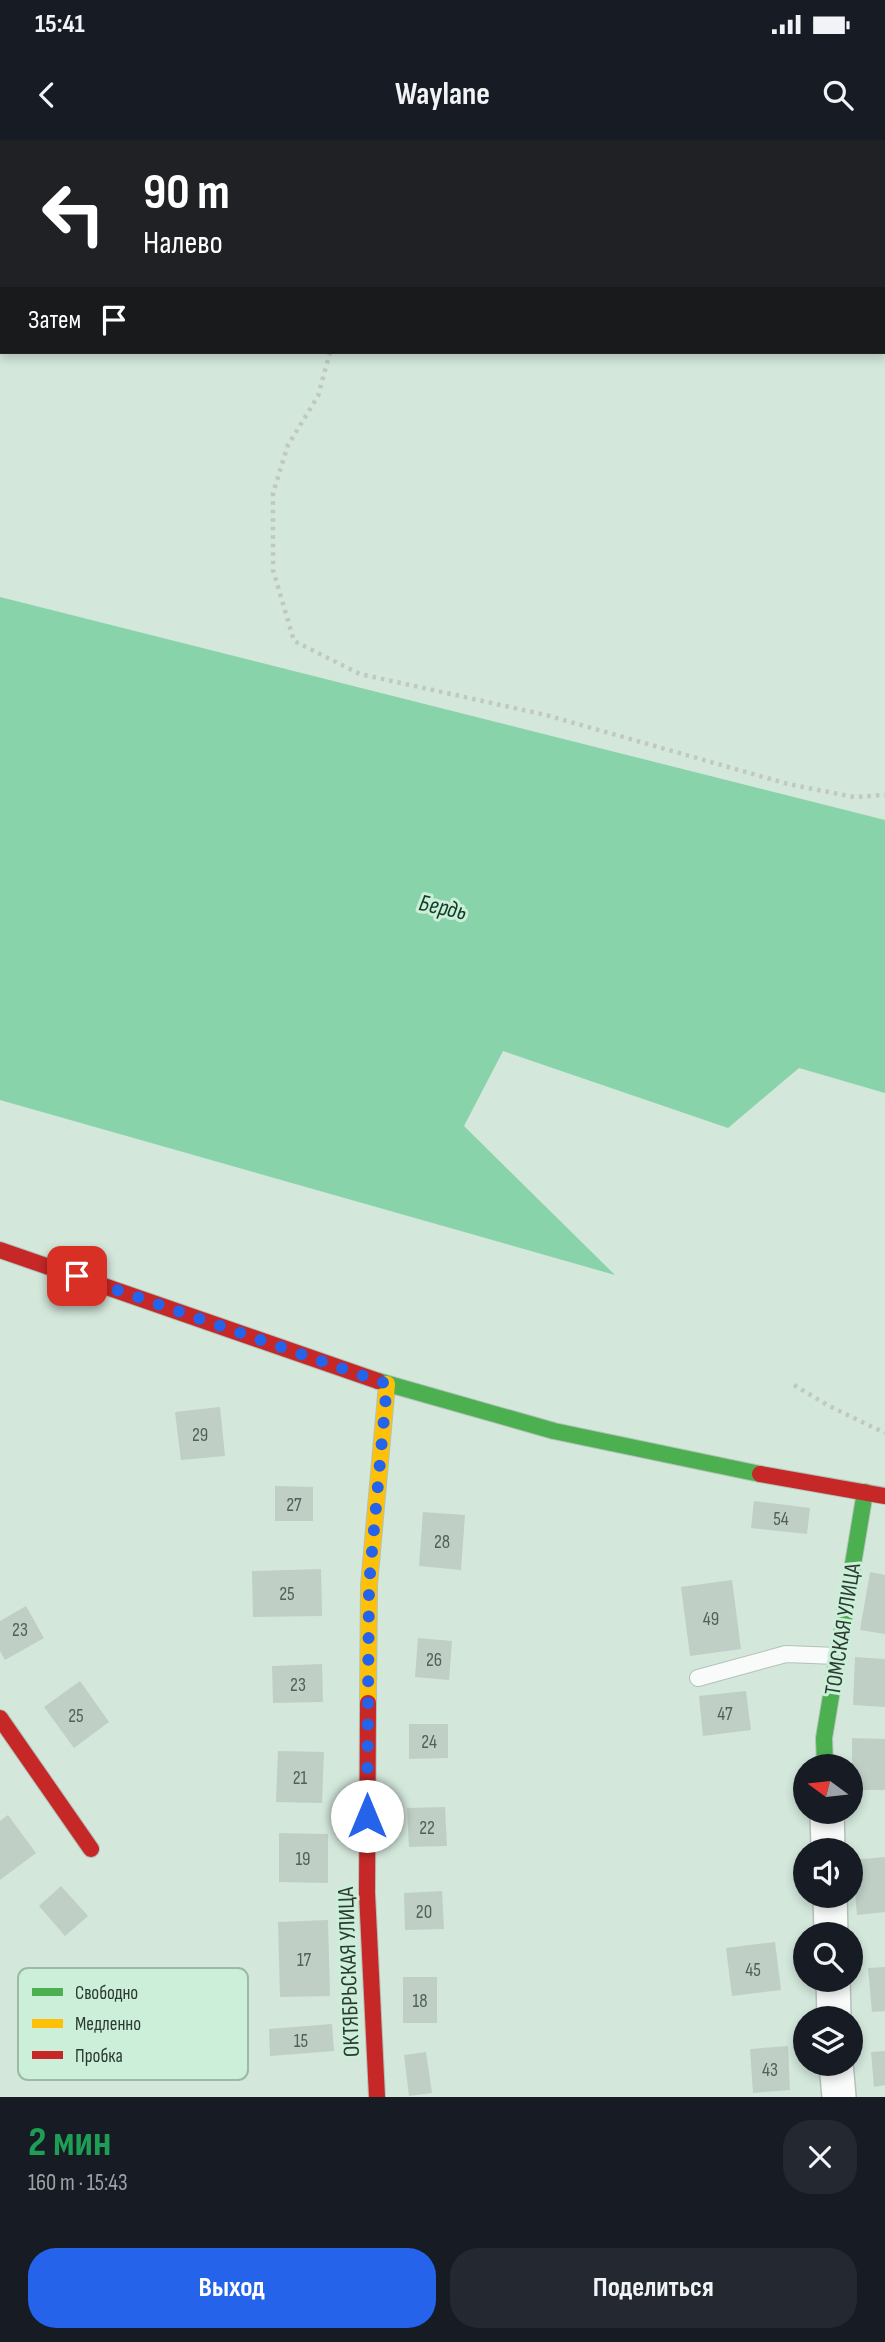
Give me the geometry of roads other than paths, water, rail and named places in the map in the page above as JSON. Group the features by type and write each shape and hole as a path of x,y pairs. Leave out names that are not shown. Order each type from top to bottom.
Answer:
{"street":[{"path":"0,1250 387,1384 507,1419 628,1448 885,1496"},
{"name":"ОКТЯБРЬСКАЯ УЛИЦА","path":"377,2097 367,1893 369,1585 387,1384"},
{"name":"ТОМСКАЯ УЛИЦА","path":"825,1754 824,1738 864,1492"},
{"path":"0,1718 91,1849"},
{"path":"837,2076 839,2097"}],"lane":[{"path":"698,1678 786,1654 837,1656"}],"water":[{"name":"Бердь","path":"0,597 885,820 885,1093 799,1068 728,1128 503,1051 464,1126 615,1275 0,1100"}]}
